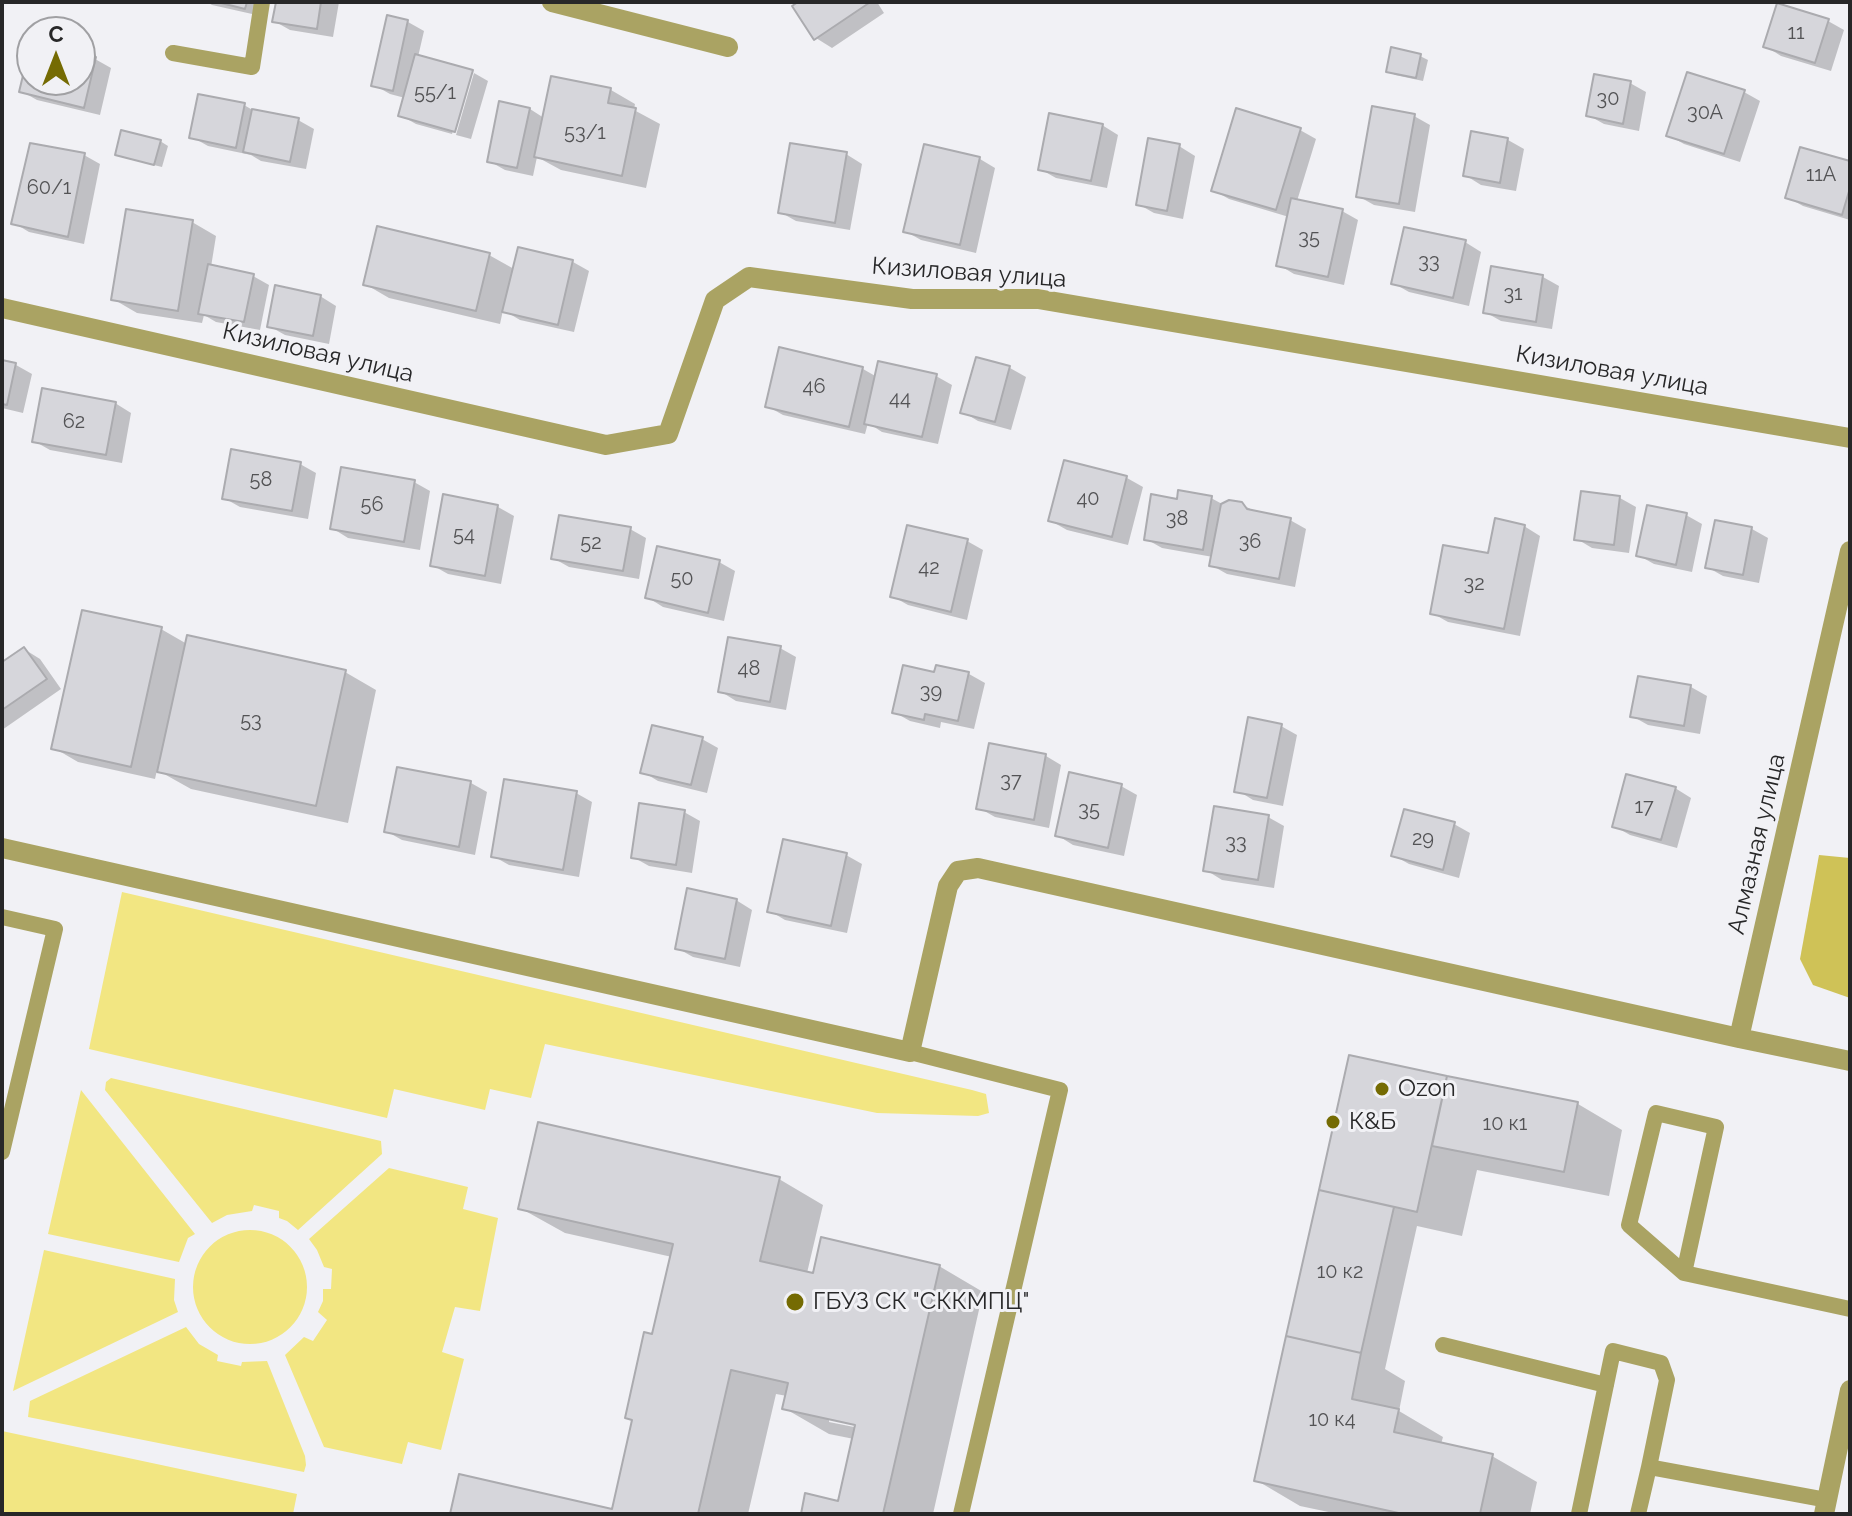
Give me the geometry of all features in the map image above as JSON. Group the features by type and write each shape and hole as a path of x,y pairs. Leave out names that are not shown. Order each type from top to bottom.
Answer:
{"street":[{"path":"552,2 728,47"},
{"name":"Кизиловая улица","path":"2,308 606,445 668,434 715,300 749,277 912,299 1038,299 1850,438"},
{"name":"Алмазная улица","path":"1739,1038 1850,551"},
{"path":"2,848 910,1052 948,886 958,871 978,868 1850,1061"},
{"path":"1825,1507 1850,1390"}],"lane":[{"path":"173,53 252,67 262,2"},
{"path":"2,917 55,929 2,1152"},
{"path":"910,1052 1060,1090 961,1514"},
{"path":"1684,1273 1716,1127 1656,1113 1629,1225 1684,1273 1850,1309"},
{"path":"1443,1345 1606,1385"},
{"path":"1579,1514 1613,1351 1661,1363 1667,1380 1638,1514"},
{"path":"1649,1467 1825,1507"}],"shaded area":[{"path":"1819,855 1850,858 1850,998 1813,985 1800,959"},
{"path":"122,892 972,1090 986,1094 989,1113 978,1116 877,1113 545,1044 531,1098 490,1089 485,1110 394,1089 387,1118 89,1049"},
{"path":"111,1078 381,1141 382,1154 298,1230 279,1218 279,1211 254,1205 252,1211 227,1215 212,1223 105,1090 106,1082"},
{"path":"81,1090 195,1234 188,1238 179,1262 48,1234"},
{"path":"389,1168 468,1187 463,1209 498,1218 480,1311 455,1307 442,1352 464,1359 441,1450 408,1442 402,1464 324,1447 285,1355 304,1337 313,1341 327,1320 318,1312 323,1301 323,1289 331,1289 332,1269 324,1267 309,1239"},
{"path":"250,1230 272,1234 290,1247 303,1265 307,1287 303,1309 290,1327 272,1340 250,1344 228,1340 210,1327 197,1309 193,1287 197,1265 210,1247 228,1234"},
{"path":"44,1250 175,1279 174,1300 178,1312 13,1391"},
{"path":"186,1327 199,1344 218,1355 217,1361 241,1366 242,1362 267,1361 305,1456 304,1472 28,1417 30,1401"},
{"path":"2,1431 297,1494 293,1514 2,1514"}],"building":[{"path":"217,2 247,2 245,9"},
{"path":"276,2 321,2 317,29 272,22"},
{"path":"798,2 869,3 814,40 792,6"},
{"path":"1777,3 1829,19 1815,63 1763,47"},
{"path":"387,15 408,20 393,91 371,86"},
{"path":"1391,47 1421,54 1416,78 1386,72"},
{"path":"415,54 473,70 455,132 398,116"},
{"path":"1687,72 1745,90 1724,154 1666,136"},
{"path":"1594,74 1631,81 1623,124 1586,116"},
{"path":"551,76 611,88 608,103 636,108 622,176 534,157"},
{"path":"198,94 245,103 236,148 189,138"},
{"path":"35,96 87,96 84,108"},
{"path":"499,101 530,108 517,168 487,162"},
{"path":"1372,106 1415,114 1399,204 1356,197"},
{"path":"1236,108 1301,128 1276,210 1211,191"},
{"path":"252,109 299,118 290,162 243,152"},
{"path":"1049,113 1103,124 1091,181 1038,170"},
{"path":"121,130 161,140 154,165 115,155"},
{"path":"1471,131 1508,138 1500,183 1463,176"},
{"path":"1148,138 1180,144 1167,211 1136,205"},
{"path":"30,143 85,153 68,237 11,224"},
{"path":"790,143 847,152 835,223 778,213"},
{"path":"924,144 980,157 960,245 903,232"},
{"path":"1800,147 1850,161 1850,188 1842,215 1785,198"},
{"path":"1291,198 1343,209 1328,277 1276,266"},
{"path":"126,209 193,220 178,311 111,300"},
{"path":"377,226 490,253 476,311 363,285"},
{"path":"1404,227 1466,240 1453,298 1391,284"},
{"path":"518,247 573,260 558,325 502,312"},
{"path":"208,264 254,274 244,322 198,314"},
{"path":"1491,266 1543,275 1536,322 1483,313"},
{"path":"275,285 321,295 313,336 267,327"},
{"path":"779,347 863,367 849,427 765,407"},
{"path":"976,357 1010,366 995,422 960,413"},
{"path":"2,360 16,363 7,405 2,404"},
{"path":"878,361 937,374 922,437 864,424"},
{"path":"42,388 116,402 106,455 32,442"},
{"path":"231,449 301,462 292,511 222,499"},
{"path":"1064,460 1127,476 1112,537 1048,521"},
{"path":"341,467 415,480 404,542 330,529"},
{"path":"1178,490 1212,496 1203,550 1144,540 1151,494 1177,499"},
{"path":"1581,491 1620,496 1614,545 1574,540"},
{"path":"443,494 498,505 485,576 430,566"},
{"path":"1229,500 1242,502 1247,509 1291,518 1279,579 1209,566 1221,504"},
{"path":"1647,505 1687,513 1676,565 1636,556"},
{"path":"559,515 631,527 623,571 551,559"},
{"path":"1495,518 1525,525 1504,629 1430,614 1443,545 1488,553"},
{"path":"1715,520 1752,527 1743,575 1705,568"},
{"path":"907,525 968,539 951,612 890,597"},
{"path":"657,546 720,560 708,613 645,598"},
{"path":"82,610 162,627 131,767 51,749"},
{"path":"187,635 346,670 316,806 157,772"},
{"path":"728,637 781,646 770,702 718,692"},
{"path":"24,647 47,679 2,710 2,662"},
{"path":"903,665 934,672 936,665 969,672 958,721 925,714 924,720 892,713"},
{"path":"1638,676 1691,685 1684,726 1630,717"},
{"path":"1248,717 1282,724 1267,798 1234,792"},
{"path":"652,725 703,737 691,785 640,773"},
{"path":"989,743 1046,754 1034,820 976,809"},
{"path":"397,767 471,781 459,847 384,832"},
{"path":"1069,772 1122,784 1108,848 1055,836"},
{"path":"1626,774 1676,787 1661,840 1612,827"},
{"path":"504,779 577,791 563,870 491,857"},
{"path":"639,803 685,810 676,865 631,858"},
{"path":"1214,806 1269,815 1258,880 1203,871"},
{"path":"1404,809 1455,822 1443,870 1391,856"},
{"path":"783,839 847,853 831,926 767,912"},
{"path":"687,888 737,899 725,959 675,949"},
{"path":"1349,1055 1447,1076 1417,1212 1319,1190"},
{"path":"1447,1076 1578,1102 1564,1172 1432,1146"},
{"name":"ГБУЗ СК \"СККМПЦ\"","path":"538,1122 780,1177 760,1261 813,1273 821,1237 940,1265 883,1514 801,1514 805,1493 838,1501 855,1425 782,1409 788,1383 731,1370 698,1514 450,1514 459,1474 612,1509 632,1420 625,1418 644,1332 652,1334 673,1244 518,1209"},
{"path":"1319,1190 1394,1207 1361,1353 1286,1336"},
{"path":"1286,1336 1361,1353 1352,1399 1399,1409 1394,1432 1493,1454 1480,1514 1403,1514 1254,1481"}],"place":[{"name":"Ozon","path":"1382,1089"},
{"name":"К&Б","path":"1333,1122"},
{"name":"ГБУЗ СК \"СККМПЦ\"","path":"795,1302"}]}
